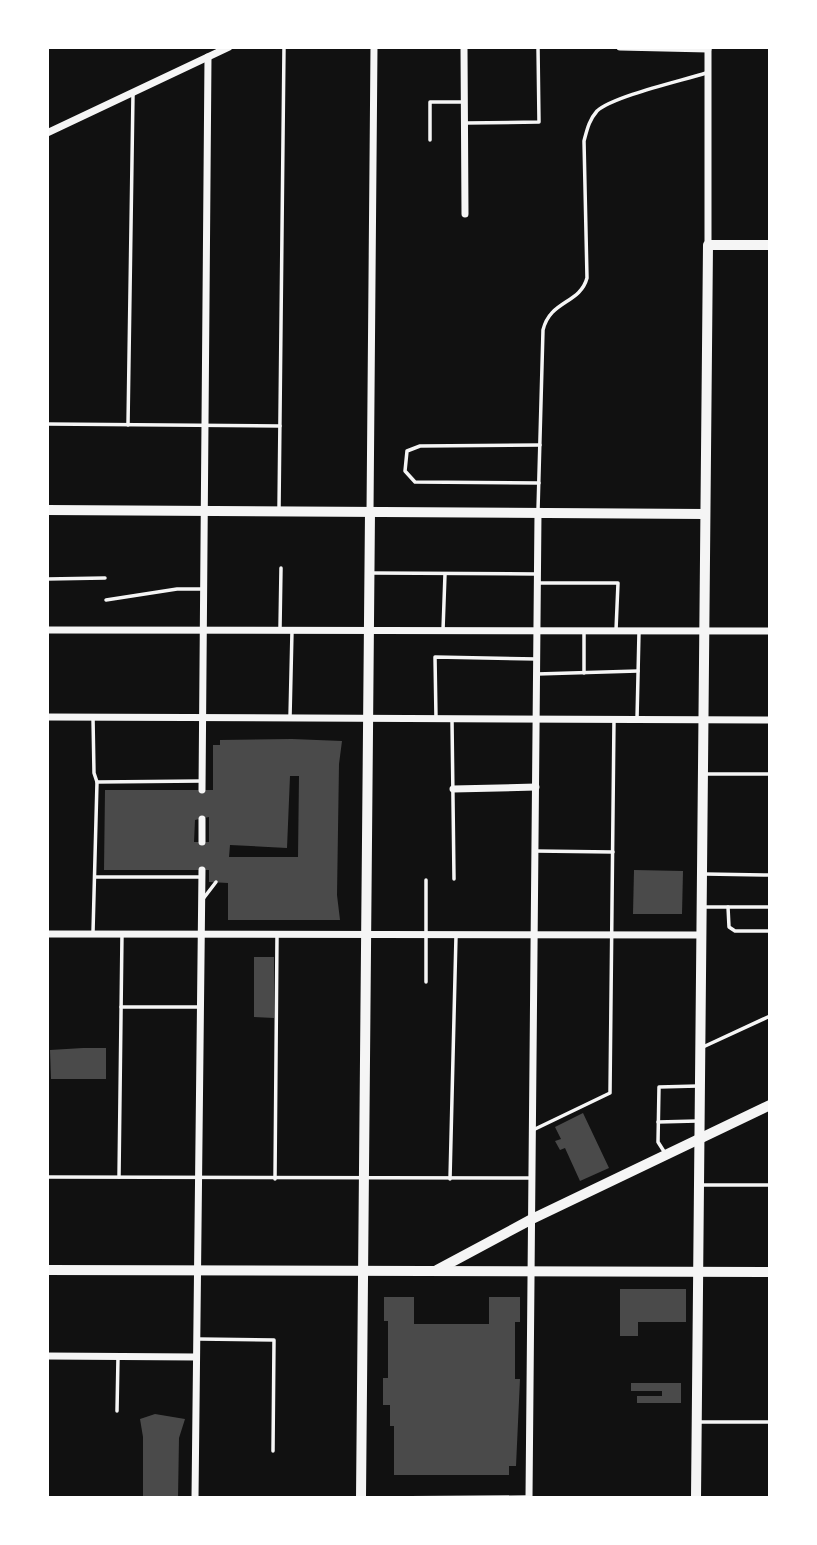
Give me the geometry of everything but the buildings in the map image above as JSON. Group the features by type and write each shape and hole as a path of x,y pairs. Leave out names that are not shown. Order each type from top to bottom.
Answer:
{"street":[{"path":"47,133 229,47"},
{"path":"361,1498 374,47"},
{"path":"464,47 465,214"},
{"path":"620,47 708,48 697,1121 696,1498"},
{"path":"202,785 208,57"},
{"path":"708,245 770,245"},
{"path":"47,510 705,514"},
{"path":"529,1498 538,513"},
{"path":"47,630 770,631"},
{"path":"47,717 770,720"},
{"path":"453,789 536,787"},
{"path":"202,818 202,842"},
{"path":"195,1498 202,873"},
{"path":"47,934 700,935"},
{"path":"434,1272 532,1219 770,1105"},
{"path":"47,1269 770,1272"},
{"path":"47,1356 197,1357"}],"lane":[{"path":"279,512 284,47"},
{"path":"466,123 539,122 538,47"},
{"path":"538,513 543,330 547,315 584,288 587,278 584,141 589,122 599,110 617,101 708,72"},
{"path":"128,425 134,93"},
{"path":"430,140 430,102 466,102"},
{"path":"47,424 280,426"},
{"path":"538,483 415,482 408,478 405,459 407,451 420,446 540,445"},
{"path":"280,631 281,568"},
{"path":"370,573 618,583 615,632"},
{"path":"442,632 445,574"},
{"path":"47,579 106,578"},
{"path":"106,600 177,589 203,589"},
{"path":"290,719 292,631"},
{"path":"584,632 584,673"},
{"path":"637,719 639,632"},
{"path":"436,718 435,657 537,659"},
{"path":"537,674 638,671"},
{"path":"770,705 770,720"},
{"path":"93,718 94,774 97,782 93,934"},
{"path":"452,718 454,879"},
{"path":"533,1130 610,1093 614,718"},
{"path":"702,774 770,774"},
{"path":"97,782 202,785"},
{"path":"535,851 612,852"},
{"path":"96,877 202,873"},
{"path":"700,874 770,875"},
{"path":"426,880 426,982"},
{"path":"202,901 216,886 216,882"},
{"path":"700,906 770,907"},
{"path":"728,907 729,927 735,932 770,931"},
{"path":"119,1177 122,934"},
{"path":"275,1179 277,934"},
{"path":"450,1179 456,934"},
{"path":"121,1007 201,1007"},
{"path":"698,1050 770,1016"},
{"path":"666,1155 658,1142 659,1087 698,1086"},
{"path":"658,1122 697,1121"},
{"path":"47,1177 533,1178"},
{"path":"697,1185 770,1185"},
{"path":"197,1339 274,1339 273,1451"},
{"path":"117,1411 118,1356"},
{"path":"696,1422 770,1422"},
{"path":"377,1498 529,1498"}]}
